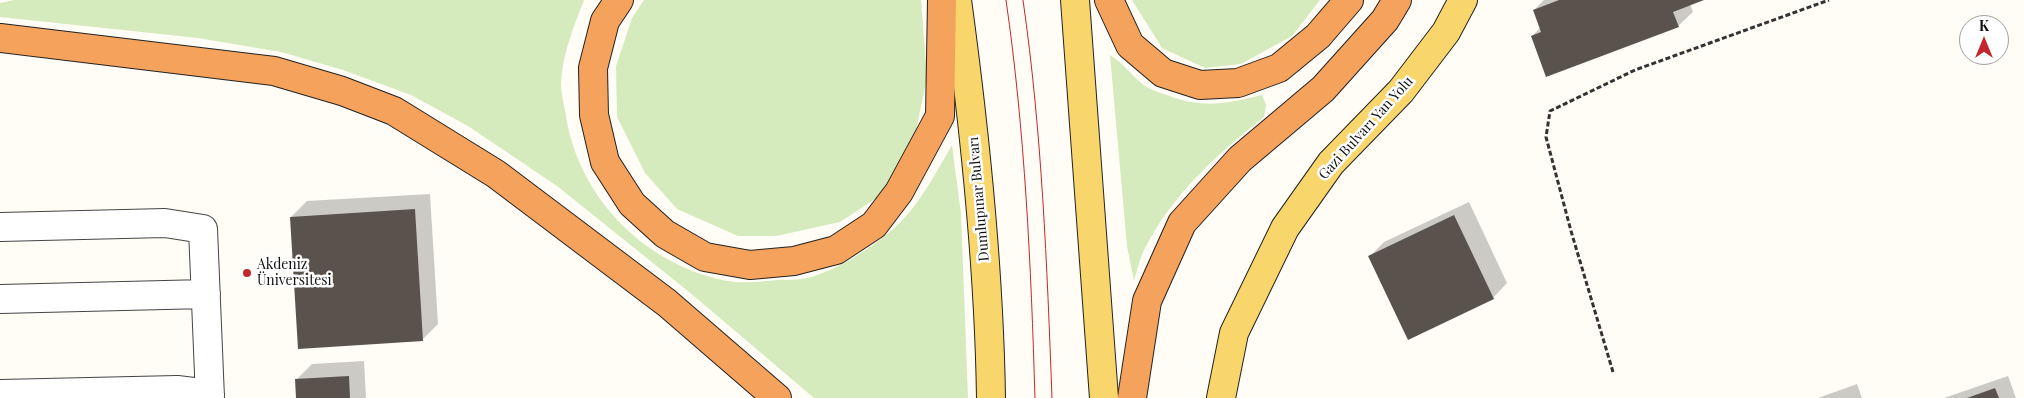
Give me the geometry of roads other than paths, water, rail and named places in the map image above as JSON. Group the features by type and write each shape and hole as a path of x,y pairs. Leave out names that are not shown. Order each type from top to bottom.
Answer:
{"highway":[{"path":"619,0 605,21 592,68 594,115 605,162 632,204 665,234 704,257 750,265 794,261 836,250 874,225 899,192 940,116 942,0"},
{"path":"1109,0 1130,45 1163,73 1200,85 1238,83 1279,68 1318,36 1349,0"},
{"path":"1132,398 1147,301 1182,223 1240,159 1323,89 1385,20 1397,0"},
{"path":"0,38 274,71 342,91 394,111 496,174 667,303 777,398"}],"main road":[{"name":"Dumlupınar Bulvarı","path":"957,0 972,117 990,327 991,398"},
{"path":"1075,0 1104,398"},
{"name":"Gazi Bulvarı Yan Yolu","path":"1221,398 1234,334 1285,228 1331,163 1401,91 1446,32 1462,0"}],"lane":[{"path":"0,227 165,223 203,229 210,396 177,390 0,394"},
{"path":"0,299 206,294"}],"tram line":[{"path":"1006,0 1013,49 1026,198 1035,398"},
{"path":"1023,0 1039,149 1046,248 1052,398"}],"place":[{"name":"Akdeniz Üniversitesi","path":"247,273"}]}
